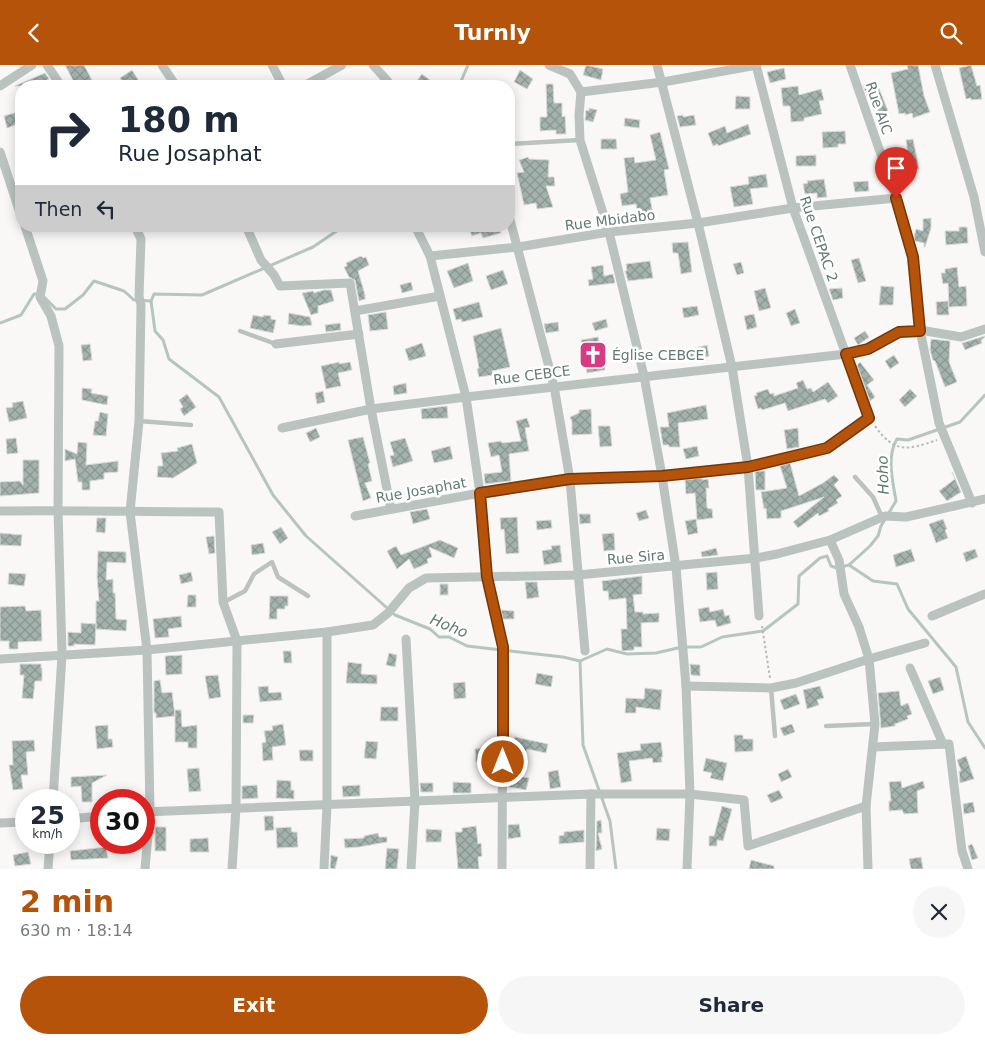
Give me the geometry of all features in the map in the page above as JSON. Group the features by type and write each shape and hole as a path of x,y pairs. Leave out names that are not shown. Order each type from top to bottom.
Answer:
{"street":[{"path":"0,86 32,65"},
{"path":"47,65 57,80"},
{"path":"162,65 172,80"},
{"path":"272,65 280,80"},
{"path":"315,80 342,65"},
{"path":"373,65 387,80"},
{"path":"549,65 570,74 581,92 579,115 580,140 609,232 644,376 662,476 676,567 686,686 690,794 687,869"},
{"path":"657,65 663,81 732,367 748,467 759,616"},
{"path":"581,92 663,81 756,65"},
{"name":"Rue CEPAC 2","path":"756,65 793,208 869,418"},
{"name":"Rue AIC","path":"850,65 896,198 913,257 920,331 939,423 972,503"},
{"path":"935,65 974,197 985,252"},
{"path":"0,153 15,198"},
{"name":"Rue Mbidabo","path":"430,256 518,247 609,232 698,223 793,208 896,198"},
{"path":"27,232 43,281 40,297 51,316 58,346 58,510 62,655 54,789"},
{"path":"138,232 141,239 139,421 130,512 146,650 147,789"},
{"path":"249,232 261,260 274,275 280,286 350,283 371,409 391,509"},
{"path":"418,232 430,256 466,397 480,493 487,577 503,651 502,869"},
{"path":"514,232 554,386 570,479 585,651"},
{"path":"355,311 440,296"},
{"name":"Rue CEBCE","path":"282,428 371,409 554,386 846,354 868,349 899,332 920,331 961,337 985,329"},
{"path":"276,344 359,333"},
{"name":"Rue Josaphat","path":"355,516 570,479 662,476 748,467 827,448 869,418"},
{"name":"Rue Sira","path":"0,659 146,650 327,632 373,625 391,611 409,588 426,578 578,575 756,558 830,540 886,516 906,517 985,500"},
{"path":"0,511 219,512 223,602 237,641 236,808 232,869"},
{"path":"830,540 839,560 844,594 859,627 868,659 876,724 866,806 868,869"},
{"path":"932,616 985,594"},
{"path":"324,869 327,805 327,632"},
{"path":"406,639 415,801 411,869"},
{"path":"686,686 771,687 796,683 868,659 925,643"},
{"path":"910,668 943,744"},
{"path":"874,747 949,744 962,851 968,869"},
{"path":"155,812 591,794 690,794 744,801 748,846 866,806"},
{"path":"590,869 591,794"},
{"path":"0,823 15,822"},
{"path":"48,869 49,854"},
{"path":"146,854 146,869"}],"lane":[{"path":"515,144 580,140"},
{"path":"240,331 276,344"},
{"path":"139,421 191,425"},
{"path":"856,477 886,516"},
{"path":"223,602 245,591 254,574 272,562 278,577 308,596"},
{"path":"771,687 774,736"},
{"path":"826,726 876,724"}],"path":[{"path":"869,418 883,437 894,445 913,448 944,436"},
{"path":"759,616 771,687"}],"building":[{"path":"65,65 84,65 92,80 73,80"},
{"path":"586,65 603,69 601,80 583,75"},
{"path":"907,65 918,65 924,96 930,112 913,118 912,113 899,114 891,73 908,69"},
{"path":"971,65 977,86 980,85 982,99 966,99 959,68"},
{"path":"784,68 786,79 770,83 767,72"},
{"path":"132,70 138,80 121,80 120,78"},
{"path":"520,70 533,79 527,89 515,83"},
{"path":"45,73 49,79 47,80 29,80"},
{"path":"422,74 430,80 418,80"},
{"path":"876,80 888,111 878,113 875,93 867,96 863,85"},
{"path":"546,84 553,84 554,103 562,103 562,117 565,116 566,134 556,134 556,130 540,131 540,117 547,117"},
{"path":"798,86 799,95 821,89 824,100 819,101 822,114 804,118 804,121 791,122 790,106 783,106 781,88"},
{"path":"736,96 750,97 750,109 735,109"},
{"path":"589,108 597,110 593,122 585,120 586,110 589,111"},
{"path":"15,113 15,125 7,128 4,116"},
{"path":"683,115 683,117 694,115 696,125 680,127 677,116"},
{"path":"625,118 640,120 639,128 624,126"},
{"path":"748,124 751,134 718,146 718,144 713,146 708,133 725,126 727,133"},
{"path":"845,131 846,144 838,144 838,147 823,148 822,132"},
{"path":"660,132 669,169 664,170 668,195 650,198 653,214 638,217 636,204 622,206 620,194 628,192 624,158 634,157 635,163 656,160 650,135"},
{"path":"601,139 616,139 617,149 601,149"},
{"path":"913,139 919,169 907,171 904,154 908,154 906,140"},
{"path":"816,155 816,166 796,166 796,156"},
{"path":"528,157 529,159 549,160 548,177 554,177 555,186 546,186 553,207 537,209 536,203 524,205 517,173 524,172 519,160"},
{"path":"766,174 768,187 750,189 753,204 734,207 730,187 749,184 748,177"},
{"path":"824,179 827,197 817,198 817,193 805,194 803,184 808,183 807,181"},
{"path":"868,181 869,191 855,192 853,182"},
{"path":"931,218 931,228 924,247 924,243 915,241 914,237 916,229 923,231 923,219"},
{"path":"959,227 967,227 968,243 946,245 945,231 959,231"},
{"path":"470,232 501,233 483,238 481,233 472,236"},
{"path":"688,242 692,272 681,274 678,253 673,253 672,243"},
{"path":"361,256 363,258 366,257 369,265 358,271 365,295 365,299 359,301 355,280 349,277 344,267 347,266 346,263"},
{"path":"859,258 866,281 858,283 851,260"},
{"path":"650,261 653,278 628,281 625,271 627,271 626,264"},
{"path":"741,262 744,273 737,275 733,264"},
{"path":"468,263 473,281 454,288 447,271"},
{"path":"603,265 604,276 613,274 615,283 589,286 588,280 593,279 591,267"},
{"path":"957,267 959,287 966,286 967,306 949,307 948,283 943,284 941,273 945,273 945,269"},
{"path":"503,270 508,284 491,290 486,276"},
{"path":"411,282 413,290 402,293 400,285"},
{"path":"881,286 894,287 893,305 879,305"},
{"path":"765,288 771,308 759,311 754,291"},
{"path":"842,288 843,298 833,300 829,289"},
{"path":"331,290 334,301 318,306 318,313 311,315 302,293 313,291 314,293"},
{"path":"948,301 949,315 937,315 936,302"},
{"path":"479,302 483,317 462,322 461,319 456,320 453,309"},
{"path":"697,306 699,315 684,318 682,308"},
{"path":"795,309 800,323 791,326 786,313"},
{"path":"386,312 388,329 370,331 368,315"},
{"path":"289,313 310,317 312,325 288,324"},
{"path":"754,314 757,327 747,330 744,316"},
{"path":"253,315 271,316 271,319 276,320 273,333 250,328"},
{"path":"606,319 608,327 595,331 592,323"},
{"path":"558,322 559,331 546,333 544,324"},
{"path":"340,323 341,330 326,332 325,325"},
{"path":"501,328 510,367 492,371 493,375 479,377 473,336"},
{"path":"865,331 869,337 858,345 854,338"},
{"path":"985,336 981,340 982,343 965,350 962,343"},
{"name":"Église CEBCE","path":"598,337 605,370 587,373 581,340"},
{"path":"931,339 950,341 949,362 957,382 945,387 930,350"},
{"path":"422,343 426,356 409,361 405,349"},
{"path":"90,344 92,360 83,361 81,345"},
{"path":"707,345 709,356 691,362 688,350"},
{"path":"894,355 899,363 890,369 885,361"},
{"path":"339,362 339,364 350,362 352,370 338,373 341,386 326,389 321,366"},
{"path":"860,362 874,380 867,385 875,397 870,401 857,365"},
{"path":"803,380 807,389 811,388 813,392 828,382 838,396 828,403 825,399 788,411 785,403 762,410 761,408 758,409 754,396 757,395 756,393 768,389 770,394 774,393 774,396 798,388 796,383"},
{"path":"406,383 407,393 394,395 393,386"},
{"path":"82,388 92,389 91,393 108,396 107,405 82,400"},
{"path":"910,389 917,396 905,407 899,400"},
{"path":"323,391 325,402 317,404 315,393"},
{"path":"187,394 196,407 184,416 180,409 183,407 179,400"},
{"path":"23,401 27,418 9,422 6,408 13,407 12,403"},
{"path":"706,405 708,419 678,423 680,447 663,445 660,427 669,427 667,413"},
{"path":"447,406 448,418 422,419 421,409"},
{"path":"591,409 592,434 572,435 570,417 579,413 579,410"},
{"path":"100,412 108,414 106,436 93,435 95,421 98,421"},
{"path":"527,418 530,427 525,428 529,451 509,454 511,481 485,484 484,474 502,472 499,455 491,457 488,443 521,441 516,421"},
{"path":"598,426 610,426 612,446 600,447"},
{"path":"316,428 320,437 310,442 306,433"},
{"path":"798,428 799,447 787,449 784,430"},
{"path":"363,437 370,463 368,464 372,481 365,483 371,498 363,501 348,440"},
{"path":"16,438 18,453 7,454 6,439"},
{"path":"405,438 413,461 393,467 390,456 394,455 390,442"},
{"path":"78,442 87,443 86,465 118,461 118,472 104,473 104,479 90,481 90,490 82,490 82,482 78,482 75,459 65,461 65,449 77,454"},
{"path":"192,444 197,463 173,478 157,477 158,466 163,466 161,453 178,451 177,448"},
{"path":"450,446 453,459 434,463 431,451"},
{"path":"697,446 699,456 686,459 683,449"},
{"path":"23,460 39,460 39,493 0,496 0,482 20,481 23,485"},
{"path":"790,463 799,496 834,475 839,480 834,485 842,496 836,500 838,503 828,509 829,511 819,516 818,513 798,528 793,522 824,497 781,511 781,518 767,519 761,492 787,488 780,466"},
{"path":"765,471 765,490 756,490 755,472"},
{"path":"952,472 961,492 947,501 939,491 955,479"},
{"path":"702,478 702,480 708,479 709,488 706,488 707,508 712,509 713,518 697,520 695,493 686,494 685,480"},
{"path":"427,509 430,519 413,524 410,512"},
{"path":"646,510 649,518 639,521 636,513"},
{"path":"579,514 590,514 591,523 580,524"},
{"path":"517,517 519,553 506,554 504,529 501,530 500,518"},
{"path":"97,518 106,518 105,533 96,532"},
{"path":"696,519 698,533 688,535 685,521"},
{"path":"943,519 948,538 936,543 929,524"},
{"path":"551,520 552,528 537,530 536,521"},
{"path":"281,527 288,538 280,544 272,532"},
{"path":"0,533 22,535 21,546 0,545"},
{"path":"614,533 615,550 604,551 602,534"},
{"path":"214,536 215,553 209,554 206,537"},
{"path":"440,540 458,548 454,558 429,547 432,557 427,559 428,563 414,569 409,559 397,569 387,551 396,546 401,555"},
{"path":"263,543 265,553 252,555 251,545"},
{"path":"560,545 562,562 544,565 542,551 552,549 551,546"},
{"path":"716,548 718,555 702,557 701,552"},
{"path":"911,549 915,561 896,567 893,555"},
{"path":"975,549 978,557 966,562 963,553"},
{"path":"98,551 126,552 126,563 107,562 106,580 113,579 116,619 127,620 126,631 96,629 96,601 99,601 97,577"},
{"path":"191,572 193,581 181,584 179,575"},
{"path":"717,572 718,589 707,590 706,573"},
{"path":"9,573 26,574 24,586 8,584"},
{"path":"642,576 642,594 633,595 635,612 643,612 643,614 659,613 659,622 641,623 642,647 634,647 634,650 622,651 621,629 627,629 626,598 609,600 608,591 603,591 602,581"},
{"path":"525,582 537,582 539,597 527,599"},
{"path":"440,584 448,584 448,595 440,595"},
{"path":"188,595 196,595 196,607 187,607"},
{"path":"270,596 288,596 288,606 285,606 285,609 277,609 277,619 269,619"},
{"path":"25,606 26,611 41,610 42,641 18,642 18,649 9,649 9,641 0,641 0,607"},
{"path":"709,607 710,612 723,609 725,616 729,615 731,623 717,627 715,620 700,622 698,609"},
{"path":"501,610 514,611 514,619 503,619"},
{"path":"181,616 182,627 168,629 169,637 155,638 153,619"},
{"path":"81,623 96,624 95,645 74,644 74,646 68,646 68,632 81,633"},
{"path":"283,651 291,651 292,663 284,663"},
{"path":"389,653 397,655 395,667 386,665"},
{"path":"182,655 182,674 166,675 165,656"},
{"path":"348,662 362,664 361,674 377,675 377,684 346,683"},
{"path":"20,664 41,664 42,681 35,681 33,699 22,698 24,675 20,675"},
{"path":"690,664 700,665 700,676 691,675"},
{"path":"537,673 553,676 551,687 535,684"},
{"path":"218,675 221,697 209,699 205,676"},
{"path":"940,677 944,690 933,694 928,681"},
{"path":"160,680 162,693 172,692 175,716 156,718 156,713 154,713 154,681"},
{"path":"465,682 466,698 454,699 453,683"},
{"path":"268,686 269,693 281,692 282,700 260,702 258,687"},
{"path":"820,686 824,698 817,700 819,705 807,709 803,690"},
{"path":"645,688 662,690 660,710 636,707 636,713 625,713 626,698 644,699"},
{"path":"899,691 901,706 908,703 912,714 907,716 908,719 895,724 895,726 881,728 878,693"},
{"path":"796,694 800,704 784,710 780,700"},
{"path":"381,707 398,707 398,721 380,721"},
{"path":"175,710 181,710 182,727 197,725 197,748 188,748 188,742 175,742"},
{"path":"243,715 254,715 253,723 243,723"},
{"path":"283,724 286,745 272,747 273,760 263,761 262,743 266,742 264,731 273,730 272,726"},
{"path":"792,724 795,732 784,736 780,728"},
{"path":"108,725 108,739 112,739 113,747 97,749 95,726"},
{"path":"734,735 743,735 743,739 753,739 753,751 735,752"},
{"path":"515,737 548,744 546,753 527,749 518,776 529,778 526,790 509,787 513,764 519,746 513,745"},
{"path":"34,740 35,751 26,752 28,775 21,775 23,789 13,790 9,765 13,765 12,741"},
{"path":"366,741 378,742 376,759 364,758"},
{"path":"661,742 662,762 653,763 652,758 629,761 632,781 621,783 617,753 641,750 640,744"},
{"path":"483,748 484,761 476,762 475,749"},
{"path":"299,750 313,750 313,761 300,761"},
{"path":"966,756 974,779 960,783 959,771 961,771 957,760"},
{"path":"706,758 727,763 723,781 710,778 712,773 703,771"},
{"path":"199,768 201,791 189,792 187,769"},
{"path":"788,769 792,777 781,782 778,774"},
{"path":"558,770 561,787 550,789 548,772"},
{"path":"107,775 92,783 90,802 82,802 81,786 71,787 71,777"},
{"path":"277,780 291,781 294,799 276,798"},
{"path":"901,781 902,788 923,781 925,788 917,791 918,813 904,814 902,810 889,811 889,801 891,801 889,782"},
{"path":"453,782 471,783 471,793 453,793"},
{"path":"420,783 433,783 433,792 421,792"},
{"path":"257,785 258,798 242,799 242,786"},
{"path":"360,785 360,796 343,797 342,786"},
{"path":"779,790 783,798 771,803 767,795"},
{"path":"973,802 975,812 964,814 963,804"},
{"path":"722,806 732,809 723,841 717,840 717,846 709,846 709,836 714,836"},
{"path":"264,816 273,816 274,830 265,831"},
{"path":"601,820 602,833 598,833 602,849 596,851 597,821"},
{"path":"519,824 521,837 508,839 508,825"},
{"path":"476,826 478,844 481,843 482,856 478,857 479,869 458,869 455,832 462,832 462,828"},
{"path":"155,827 166,827 166,851 155,851"},
{"path":"291,827 292,832 297,832 298,847 277,848 276,828"},
{"path":"657,828 670,829 669,841 656,840"},
{"path":"426,829 442,830 441,842 426,842"},
{"path":"584,830 584,842 559,844 559,836 564,835 564,832"},
{"path":"378,833 379,837 387,837 387,842 345,848 344,839 364,838 364,836"},
{"path":"208,838 209,852 190,852 190,839"},
{"path":"972,844 978,858 972,860 968,846"},
{"path":"387,848 399,849 397,869 385,869"},
{"path":"90,849 90,854 107,854 108,858 71,860 70,854 80,854 80,850"},
{"path":"28,854 31,864 15,866 13,855"},
{"path":"331,855 338,857 335,869 330,868"},
{"path":"921,857 923,869 911,869 909,859"},
{"path":"751,860 774,866 774,869 749,869"}],"waterway":[{"path":"462,80 468,65"},
{"path":"151,301 154,294 202,295 313,247 335,232"},
{"name":"Hoho","path":"44,297 56,309 65,309 83,295 94,281 124,291 134,300 151,301"},
{"name":"Hoho","path":"0,323 21,315 34,294 39,294"},
{"name":"Hoho","path":"151,301 155,331 163,340 169,359 219,397 273,495 306,536 395,615 430,629 439,637 449,637 467,646 563,657 580,661 607,649 627,654 656,653 682,647 701,647 722,637 763,631 798,604 799,576 820,558 827,556 831,566 837,568 849,565 878,536 881,526 896,501 891,462 897,439 908,440 960,422 985,395"},
{"path":"849,565 873,581 897,584 908,609 956,667 968,722 985,748"},
{"path":"580,661 583,745 610,821 616,869"}],"place":[{"name":"Église CEBCE","path":"593,355"}],"route":[{"path":"503,762 504,653 487,577 480,493 570,479 662,476 748,467 827,448 869,418 846,354 868,349 899,332 920,331 913,257 896,198"}]}
